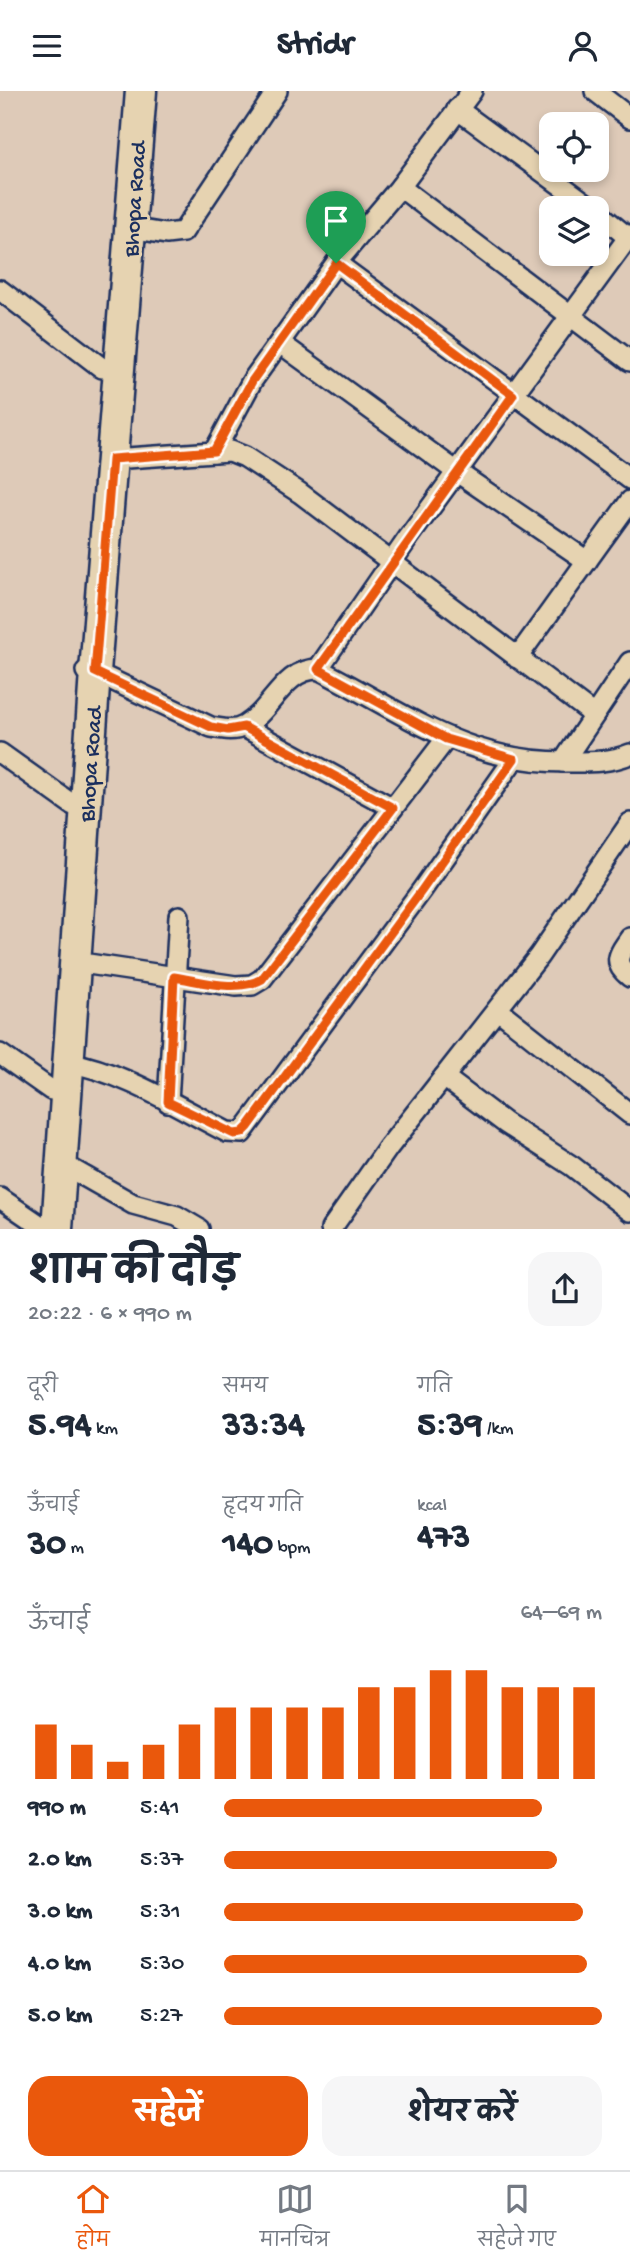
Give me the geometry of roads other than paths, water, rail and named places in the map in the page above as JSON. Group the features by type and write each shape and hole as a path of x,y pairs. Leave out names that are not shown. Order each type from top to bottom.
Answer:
{"main road":[{"name":"Bhopa Road","path":"46,1228 61,1163 75,962 102,367 122,91"},
{"name":"Bhopa Road","path":"46,1228 51,1090 73,805 112,459 141,91"}],"street":[{"path":"131,228 166,234 183,232 277,91"},
{"path":"214,451 252,381 336,263 400,187 471,91"},
{"path":"595,91 630,118"},
{"path":"457,109 576,196"},
{"path":"400,187 630,361"},
{"path":"318,669 457,472 629,237 609,221"},
{"path":"336,263 630,479"},
{"path":"0,290 102,367"},
{"path":"280,343 457,472 587,561"},
{"path":"112,459 214,451 230,451 245,457 300,493 594,715"},
{"path":"517,658 630,501"},
{"path":"563,762 630,662"},
{"path":"88,671 211,727 228,730 244,727 297,673 318,669 446,739 514,759 601,762 630,754"},
{"path":"244,727 393,808"},
{"path":"75,962 236,986 251,985 262,979 446,739"},
{"path":"1,757 73,805"},
{"path":"67,1062 98,1069 227,1132 242,1133 422,890 514,759"},
{"path":"331,1229 388,1148 539,956 630,823"},
{"path":"168,1102 179,916"},
{"path":"630,938 620,951 618,961 621,970 630,977"},
{"path":"498,1010 630,1114"},
{"path":"0,1054 51,1090"},
{"path":"444,1077 505,1123 572,1166 630,1211"},
{"path":"61,1163 134,1204 177,1216 200,1229"},
{"path":"0,1198 46,1228"},
{"path":"625,1229 630,1221"}]}
